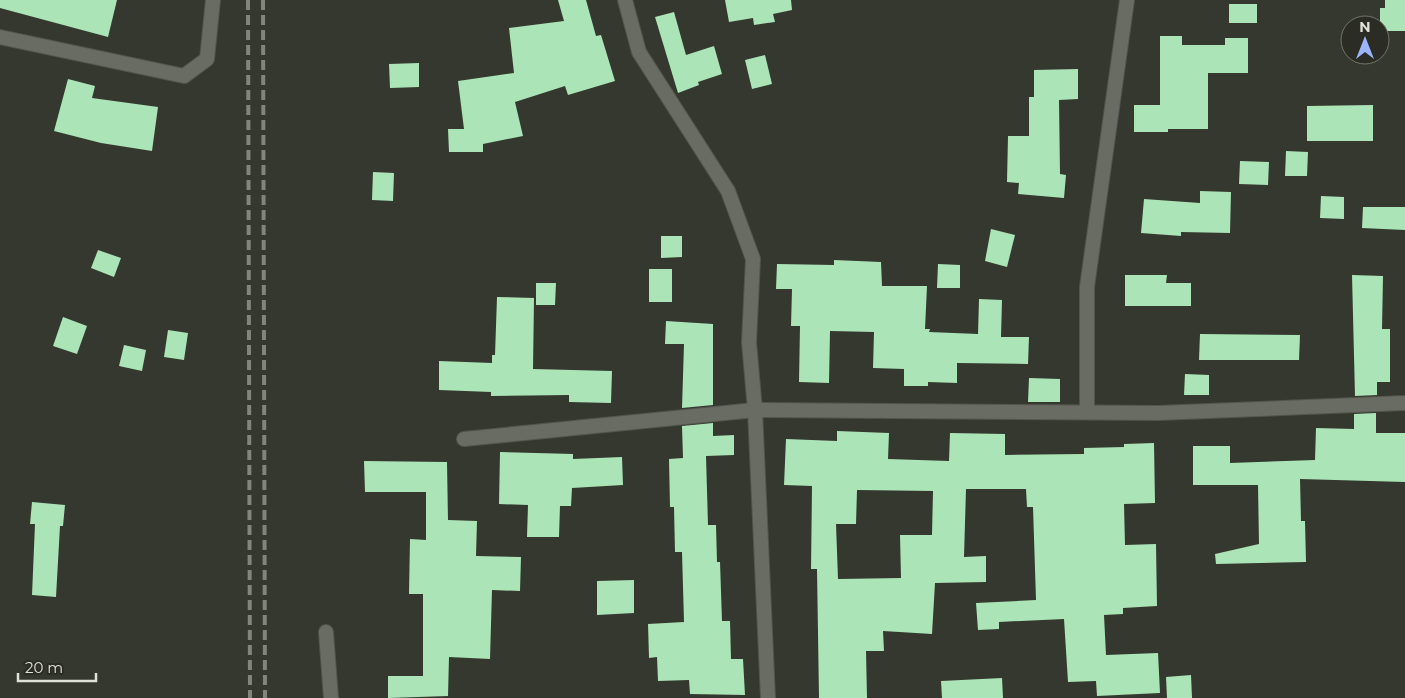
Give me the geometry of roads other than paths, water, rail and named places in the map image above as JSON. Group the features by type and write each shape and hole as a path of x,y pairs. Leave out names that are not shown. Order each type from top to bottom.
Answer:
{"street":[{"path":"0,37 184,76 207,59 213,0"},
{"path":"625,0 639,52 728,191 753,259 750,342 755,410 768,698"},
{"path":"1087,412 1087,287 1127,0"},
{"path":"464,440 755,410 1158,413 1405,403"},
{"path":"326,632 331,698"}],"railway":[{"path":"248,0 250,698"},
{"path":"263,0 265,698"}]}
